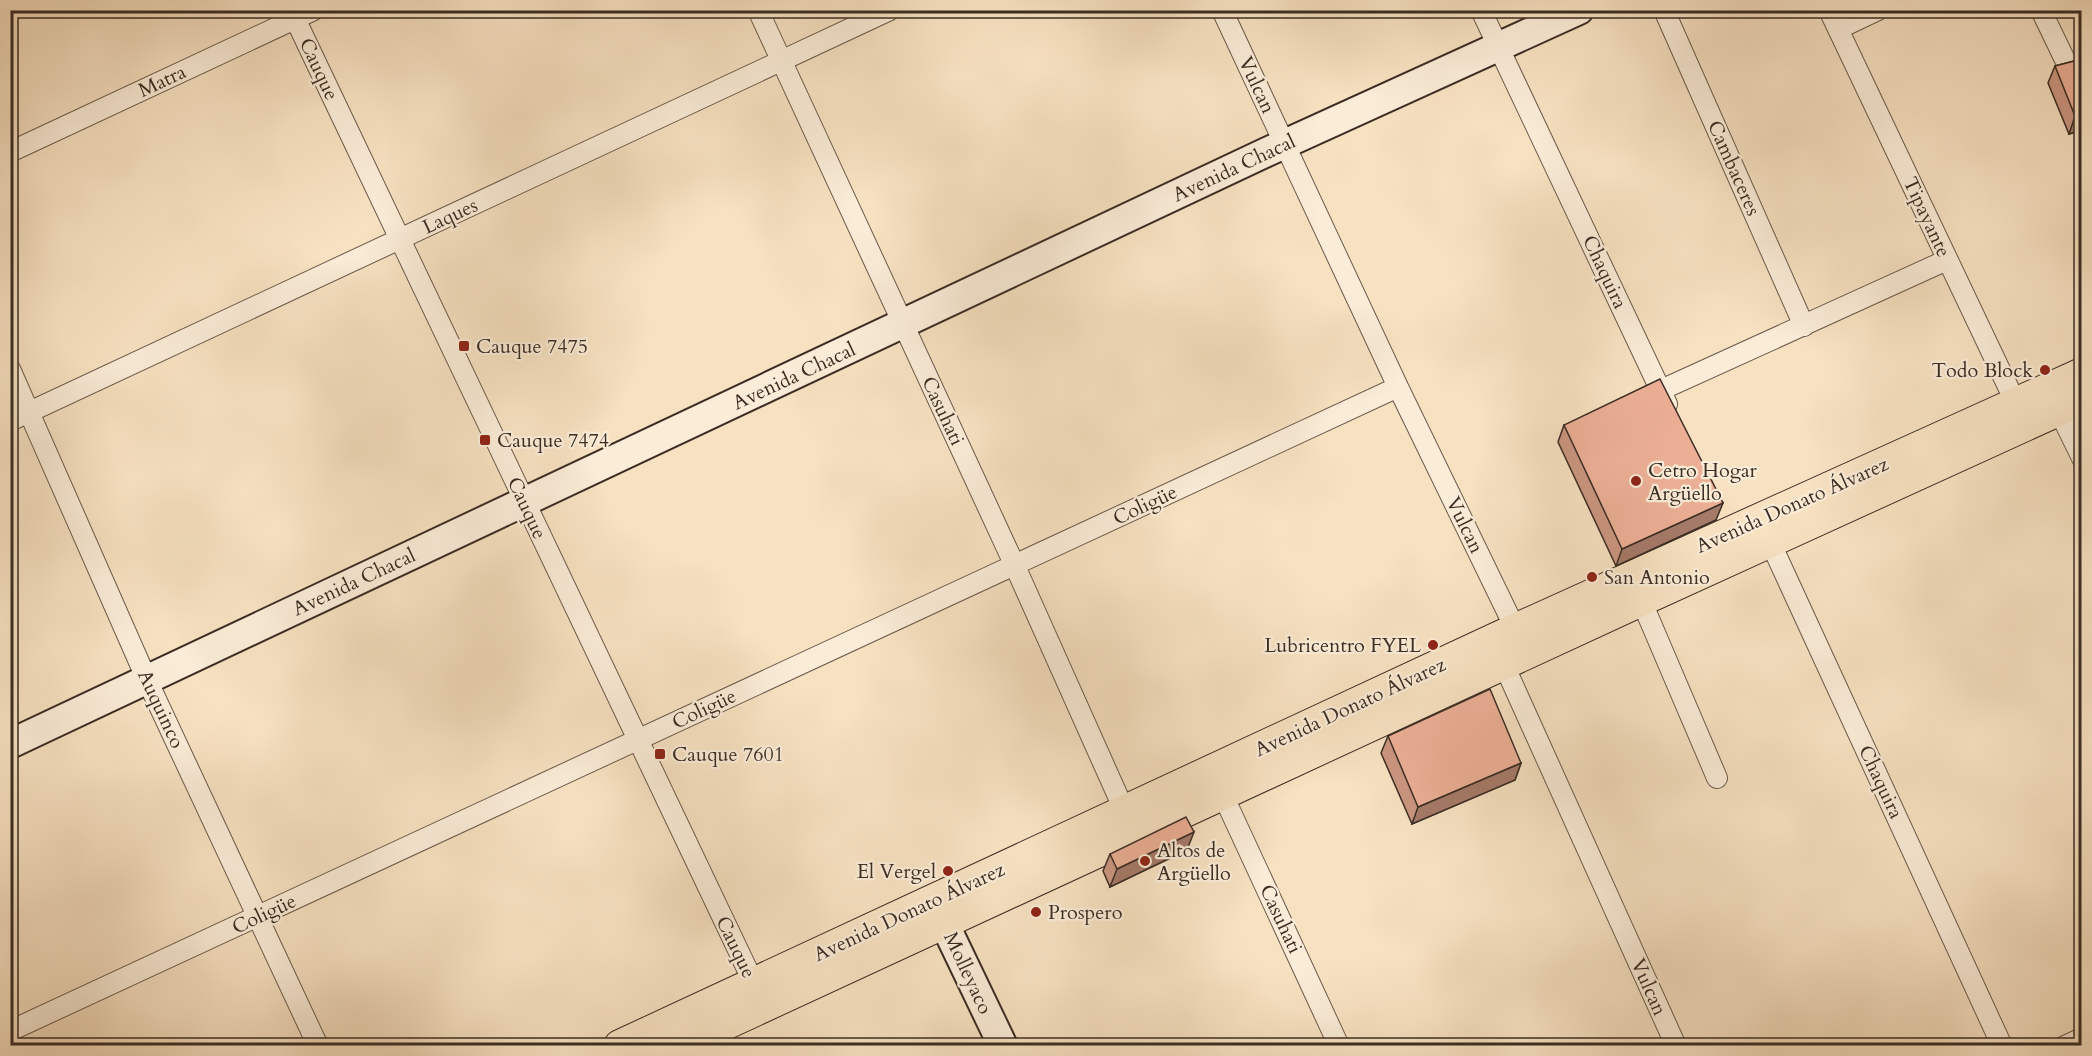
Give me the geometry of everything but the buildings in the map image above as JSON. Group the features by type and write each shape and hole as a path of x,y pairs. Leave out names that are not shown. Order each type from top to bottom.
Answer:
{"main road":[{"name":"Avenida Chacal","path":"10,744 1285,144 1580,10"},
{"name":"Avenida Donato Álvarez","path":"620,1046 759,994 939,911 1222,793 1641,600 1765,530 2021,414 2063,400 2082,374"},
{"name":"Avenida Donato Álvarez","path":"939,911 1125,812 1513,631 1723,524 1765,530"},
{"name":"Molleyaco","path":"939,911 1003,1046"},
{"name":"Avenida Donato Álvarez","path":"677,1046 759,994"}],"street":[{"name":"Matra","path":"10,152 293,15 314,10"},
{"name":"Casuhati","path":"758,10 1015,566 1125,812"},
{"name":"Laques","path":"10,421 890,10"},
{"name":"Vulcan","path":"1222,10 1398,387 1511,620 1513,631 1507,662 1509,676 1676,1046"},
{"name":"Chaquira","path":"1481,10 1675,421"},
{"name":"Cambaceres","path":"1664,10 1804,326"},
{"name":"Tipayante","path":"1829,10 2021,414"},
{"path":"1838,29 1878,10"},
{"path":"2041,10 2066,62"},
{"name":"Cauque","path":"293,15 759,994"},
{"path":"1661,390 1947,260"},
{"name":"Auquinco","path":"10,369 147,680 318,1046"},
{"name":"Coligüe","path":"10,1031 1398,387"},
{"path":"2063,400 2082,458"},
{"name":"Chaquira","path":"1765,530 2002,1046"},
{"path":"1641,600 1717,778"},
{"name":"Casuhati","path":"1222,793 1339,1046"},
{"path":"2065,1046 2082,1038"}],"place":[{"name":"Cauque 7475","path":"464,346"},
{"name":"Todo Block","path":"2045,370"},
{"name":"Cauque 7474","path":"485,440"},
{"name":"Cetro Hogar Argüello","path":"1636,481"},
{"name":"San Antonio","path":"1592,577"},
{"name":"Lubricentro FYEL","path":"1433,645"},
{"name":"Cauque 7601","path":"660,754"},
{"name":"Altos de Argüello","path":"1145,861"},
{"name":"El Vergel","path":"948,871"},
{"name":"Prospero","path":"1036,912"}]}
